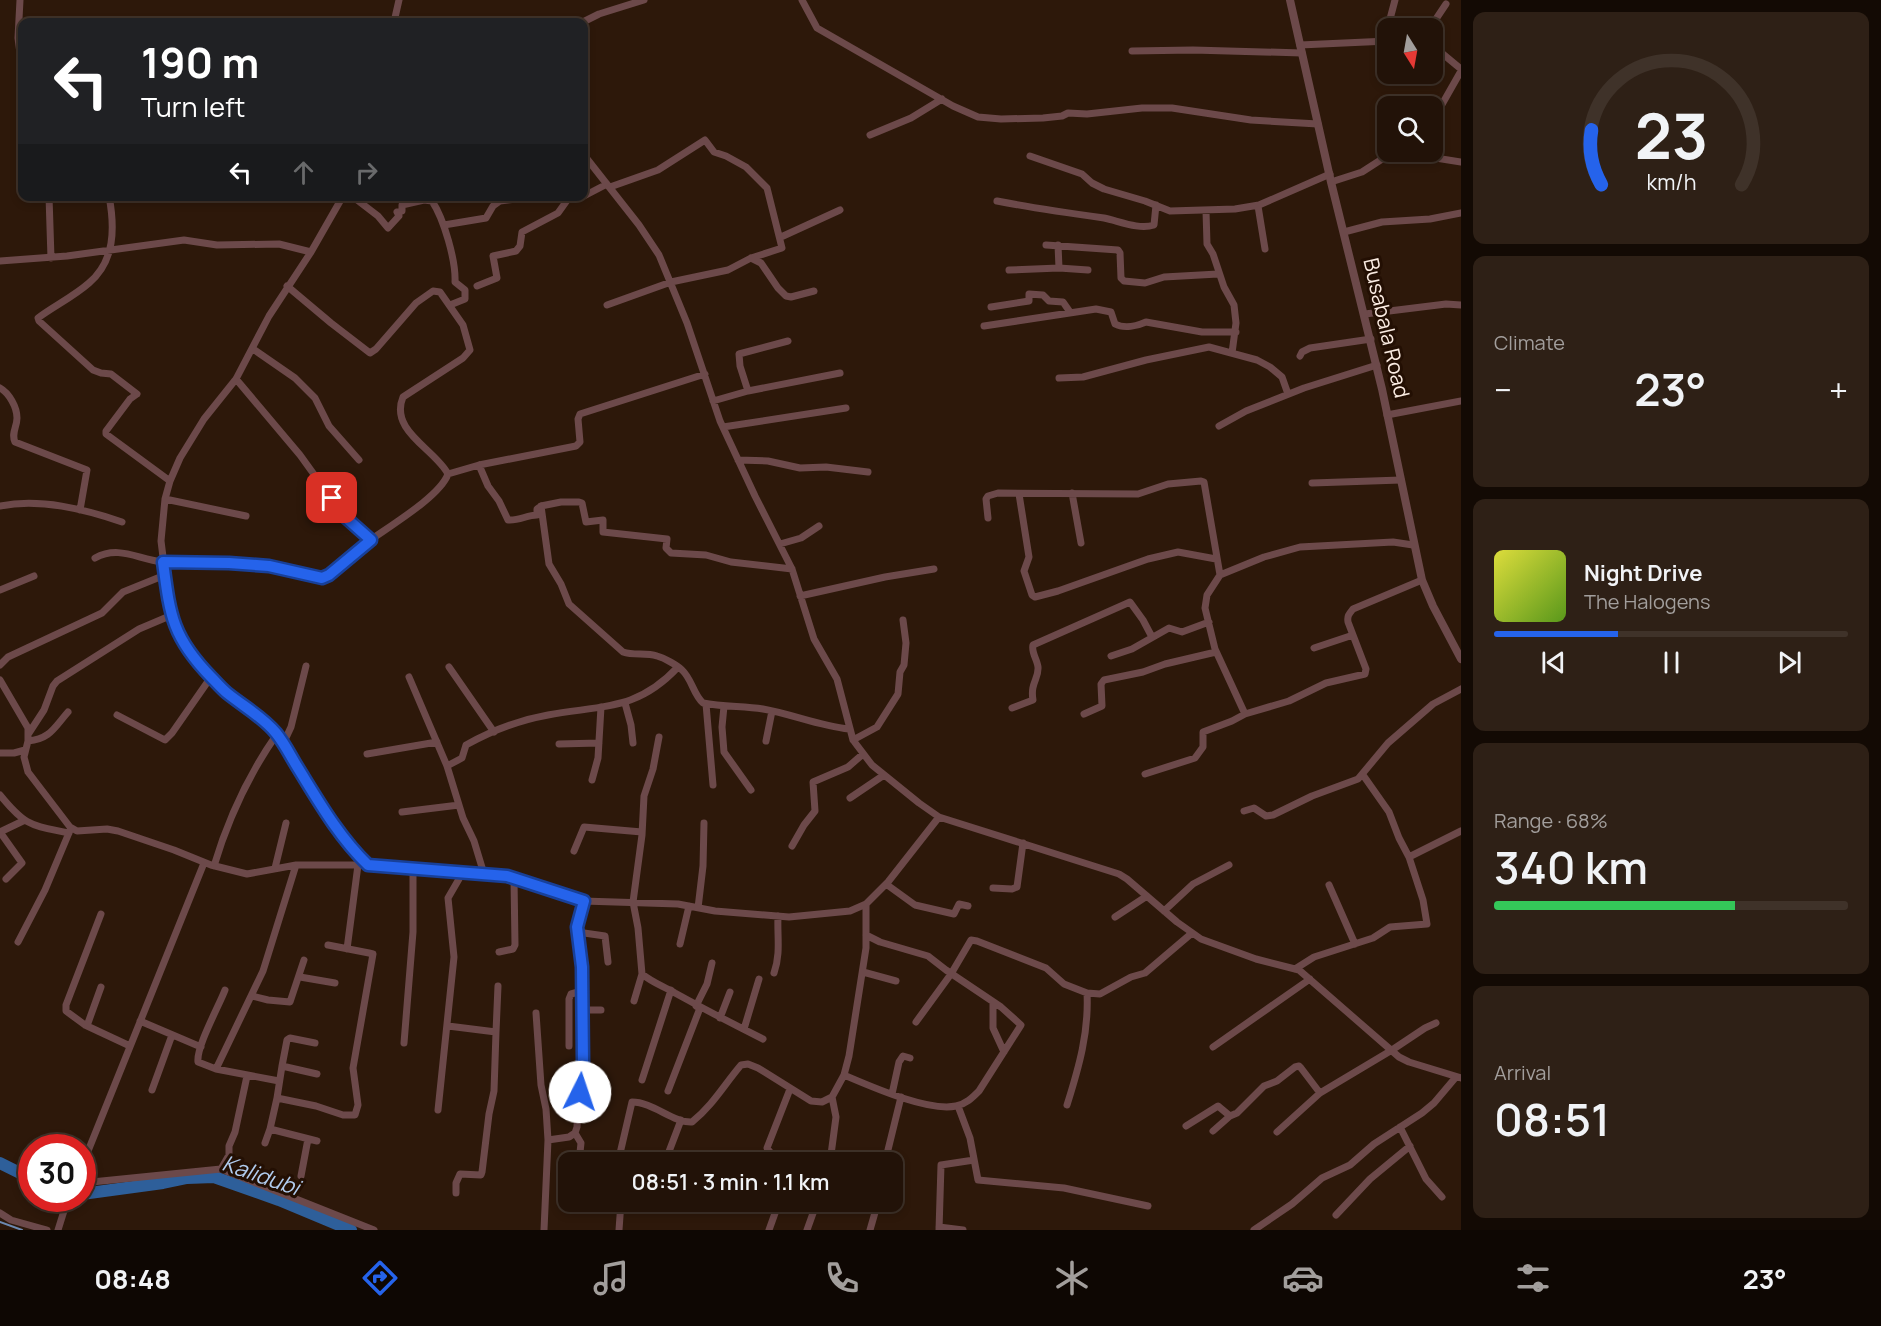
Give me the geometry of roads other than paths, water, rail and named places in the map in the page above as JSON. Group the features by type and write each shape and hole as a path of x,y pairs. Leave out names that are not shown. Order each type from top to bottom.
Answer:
{"street":[{"path":"20,0 21,18"},
{"path":"395,18 399,0"},
{"path":"588,20 644,0"},
{"path":"802,0 817,28 942,99 967,112 989,118 1043,118 1072,113 1172,108 1251,120 1318,124"},
{"name":"Busabala Road","path":"1290,0 1330,178 1377,365 1422,580 1461,658"},
{"path":"1392,18 1395,0"},
{"path":"1437,18 1446,4"},
{"path":"1132,51 1301,49 1377,42"},
{"path":"1443,54 1461,70 1443,102"},
{"path":"870,135 911,118 942,99"},
{"path":"588,193 658,170 705,140 714,152 746,167 763,183 769,194 781,237 782,249 751,258 728,270 671,282 607,305"},
{"path":"1030,156 1082,174 1092,183 1104,189 1170,211 1206,211 1258,206 1330,178 1362,172 1378,162"},
{"path":"1443,158 1461,162"},
{"path":"588,160 650,240 671,282 723,427 792,569 814,639 837,679 849,729 853,740 863,754 884,775 939,817 1119,874 1201,939 1220,947 1295,969 1409,1062 1458,1078 1429,1108 1374,1144 1350,1165 1317,1181 1292,1204 1254,1230"},
{"path":"49,201 51,258"},
{"path":"110,201 113,217 111,249 105,262 90,283 38,318 93,370 117,378 136,394 106,430 106,434 170,481"},
{"path":"341,201 269,316 236,379 194,432 170,481 165,499 162,530 163,562 172,615 182,643 225,692 261,718 277,734 332,821 354,851 368,865"},
{"path":"358,201 378,216 388,228 397,221 399,216 397,212 402,211 402,205 424,201"},
{"path":"431,201 444,225 455,268 455,282 465,290 465,299 450,305"},
{"path":"444,225 486,218 496,203 502,201"},
{"path":"477,286 497,279 493,256 516,251 520,246 522,232 558,213 567,201"},
{"path":"997,201 1144,227 1154,225 1156,205"},
{"path":"1258,206 1264,249"},
{"path":"781,237 840,210"},
{"path":"1206,211 1207,244 1213,254 1218,274 1234,306 1236,332 1232,353"},
{"path":"1344,232 1382,222 1430,219 1461,213"},
{"path":"0,261 20,258 51,258 184,240 217,245 279,244 311,252"},
{"path":"1046,245 1118,250 1121,278 1124,281 1145,283 1164,277 1218,274"},
{"path":"1058,245 1059,268"},
{"path":"751,258 761,263 786,296 799,296 814,291"},
{"path":"1009,270 1059,268 1089,270"},
{"path":"287,286 370,353 420,298 433,291 440,292 463,325 470,350 463,358 403,397 400,405 401,417 408,430 448,474"},
{"path":"991,307 1029,302 1029,294 1043,295 1049,301 1063,302 1070,312"},
{"path":"1365,314 1446,304 1461,305"},
{"path":"984,327 1096,309 1109,310 1112,313 1114,324 1120,327 1138,326 1146,322 1202,332 1236,332"},
{"path":"1300,356 1302,352 1310,348 1371,339"},
{"path":"748,391 741,371 739,354 789,341"},
{"path":"1059,378 1083,377 1111,368 1209,347 1257,360 1279,374 1288,394"},
{"path":"253,349 295,378 315,398 329,426 359,460"},
{"path":"1219,426 1246,411 1288,394 1377,365"},
{"path":"713,400 840,373"},
{"path":"95,558 103,554 120,552 163,562 269,566 322,578 329,575 422,502 441,485 448,474 479,465 576,446 580,442 578,419 580,414 705,374"},
{"path":"236,379 300,455 344,516 371,540"},
{"path":"0,388 11,399 17,415 13,437 15,442 87,470 80,510"},
{"path":"1387,415 1461,401"},
{"path":"723,427 846,408"},
{"path":"738,460 768,461 800,468 826,467 868,472"},
{"path":"479,465 488,486 499,501 508,520 516,521 537,515 537,509 540,506 561,502 579,502 582,503 586,522 603,520 603,532 667,538 666,548 671,553 706,555 731,562 792,569"},
{"path":"1312,483 1401,480"},
{"path":"988,518 985,502 988,496 1005,492 1138,494 1168,484 1201,481 1204,482 1220,575"},
{"path":"1072,493 1081,543"},
{"path":"1019,494 1029,557 1024,573 1032,595 1035,597 1068,588 1149,559 1178,552 1216,559"},
{"path":"165,499 246,516"},
{"path":"0,506 29,503 80,510 122,522"},
{"path":"540,506 549,564 569,604 623,652 657,656 678,667 685,674 699,699 706,704 772,711 825,726 849,729"},
{"path":"780,544 801,538 819,526"},
{"path":"1245,714 1216,652 1205,600 1220,575 1264,557 1300,547 1393,542 1413,545"},
{"path":"800,596 885,577 934,569"},
{"path":"0,665 8,657 102,613 123,592 165,575"},
{"path":"0,590 34,576"},
{"path":"1145,774 1195,758 1203,747 1202,732 1232,722 1245,714 1289,701 1326,683 1365,674 1366,669 1347,617 1353,609 1422,580"},
{"path":"1012,708 1033,700 1031,687 1038,669 1033,645 1130,602 1152,637"},
{"path":"28,738 57,681 140,629 172,615"},
{"path":"853,740 877,728 897,694 900,672 904,665 906,643 903,620"},
{"path":"1111,656 1132,649 1169,628 1182,632 1209,622"},
{"path":"1314,648 1353,635"},
{"path":"1084,714 1102,706 1101,689 1104,680 1149,671 1165,664 1216,652"},
{"path":"283,744 291,727 306,666"},
{"path":"447,766 462,758 466,745 494,732 547,715 625,703 664,682 678,667"},
{"path":"449,668 494,732"},
{"path":"117,715 165,740 211,677"},
{"path":"410,678 447,766 465,825 474,841 484,874"},
{"path":"0,680 28,728 25,750 28,772 70,830"},
{"path":"1244,811 1254,807 1266,816 1273,815 1363,775 1379,751 1388,743 1433,704 1461,689"},
{"path":"625,703 632,725 633,743"},
{"path":"706,704 712,785"},
{"path":"724,706 722,727 724,753 751,790"},
{"path":"592,780 598,758 601,707"},
{"path":"766,741 772,711"},
{"path":"28,738 42,739 48,736 68,712"},
{"path":"214,866 234,811 260,759 277,734"},
{"path":"634,1001 642,974 633,902 644,796 653,769 659,737"},
{"path":"367,754 437,742"},
{"path":"560,744 599,742"},
{"path":"0,753 25,750"},
{"path":"792,846 815,811 813,782 848,767 863,754"},
{"path":"850,798 884,775"},
{"path":"1295,969 1314,957 1373,938 1393,926 1427,924 1424,900 1409,857 1389,812 1363,775"},
{"path":"0,795 23,821 36,826 77,831 107,829 118,831 204,863 246,874 296,865 368,865 460,872 514,879 584,901 689,906 716,911 789,917 850,911 866,904 886,884 939,817"},
{"path":"402,813 459,805"},
{"path":"6,879 22,863 0,832 23,821"},
{"path":"275,868 286,823"},
{"path":"698,908 703,866 704,823"},
{"path":"574,851 584,827 642,832"},
{"path":"18,942 45,890 70,830"},
{"path":"1409,857 1461,831"},
{"path":"993,888 1012,890 1017,887 1023,843"},
{"path":"96,1135 204,863"},
{"path":"216,1069 263,970 296,865"},
{"path":"347,949 358,865"},
{"path":"1164,911 1193,884 1229,865"},
{"path":"404,1043 413,932 413,869"},
{"path":"438,1110 454,957 448,898 459,879 460,872"},
{"path":"499,952 513,949 515,945 514,879"},
{"path":"886,884 920,908 937,909 954,914 959,904 968,906"},
{"path":"1329,885 1355,944"},
{"path":"1115,917 1147,896"},
{"path":"580,1152 581,1143 575,1133 582,1080 583,1010 582,960 577,932 584,901"},
{"path":"620,1152 632,1102 655,1107 681,1120 692,1122 710,1107 741,1065 758,1068 811,1101 822,1102 832,1097 844,1074 863,972 866,904"},
{"path":"680,944 689,906"},
{"path":"101,914 66,1005 66,1011 85,1025 130,1046"},
{"path":"774,973 780,945 777,916"},
{"path":"577,932 605,936 608,962"},
{"path":"916,1022 951,974 969,942 973,940 1042,966 1064,984 1087,993 1103,993 1131,977 1145,973 1192,933"},
{"path":"844,1074 892,1094 935,1107 958,1106 971,1099 979,1091 1021,1026 1018,1020 923,953 880,942 866,935"},
{"path":"277,1098 346,1115 352,1116 357,1112 353,1068 374,958 373,954 328,945"},
{"path":"252,996 290,1002 304,960"},
{"path":"668,1091 707,984 712,963"},
{"path":"863,972 896,981"},
{"path":"642,974 654,984 671,990 698,1007 763,1039"},
{"path":"300,977 335,983"},
{"path":"744,1029 759,979"},
{"path":"1213,1047 1310,979"},
{"path":"456,1193 456,1182 460,1174 481,1175 484,1166 489,1114 494,1091 498,986"},
{"path":"85,1025 88,1023 101,987"},
{"path":"225,990 201,1047 198,1062 216,1069 279,1081"},
{"path":"642,1080 671,990"},
{"path":"569,1046 569,999 572,994 582,991"},
{"path":"720,1018 730,992"},
{"path":"1067,1105 1083,1049 1088,1018 1087,993"},
{"path":"993,1002 993,1029 1004,1052"},
{"path":"583,1010 601,1010"},
{"path":"536,1013 548,1140 544,1230"},
{"path":"140,1021 201,1047"},
{"path":"1277,1132 1320,1092 1436,1023"},
{"path":"448,1026 496,1032"},
{"path":"152,1090 172,1035"},
{"path":"265,1143 277,1098 287,1040 290,1038 315,1043"},
{"path":"892,1094 899,1062 903,1056 910,1058"},
{"path":"282,1066 317,1074"},
{"path":"1213,1131 1237,1113 1264,1086 1277,1081 1295,1067 1301,1068 1320,1092"},
{"path":"221,1169 229,1155 229,1146 238,1121 247,1076"},
{"path":"770,1152 767,1148 790,1089"},
{"path":"831,1152 836,1117 832,1097"},
{"path":"887,1152 901,1097"},
{"path":"579,1099 602,1101"},
{"path":"958,1106 970,1138 976,1179 993,1180 1005,1184 1064,1188 1148,1206"},
{"path":"1186,1126 1218,1106 1230,1116"},
{"path":"669,1152 681,1120"},
{"path":"1400,1127 1426,1179 1442,1197"},
{"path":"270,1129 317,1141"},
{"path":"548,1140 569,1137 575,1133"},
{"path":"300,1176 308,1139"},
{"path":"1336,1215 1370,1179 1410,1146"},
{"path":"963,1230 939,1228 941,1165 974,1160"},
{"path":"96,1182 221,1169 374,1230"},
{"path":"58,1230 64,1212"},
{"path":"619,1230 620,1212"},
{"path":"769,1230 775,1212"},
{"path":"807,1230 814,1212"},
{"path":"870,1230 875,1212"},
{"path":"0,1213 10,1220 47,1230"}],"waterway":[{"name":"Kalidubi","path":"0,1163 18,1172"},
{"name":"Kalidubi","path":"96,1192 187,1178 214,1177 279,1200 351,1230"},
{"path":"0,1222 22,1230"}]}
